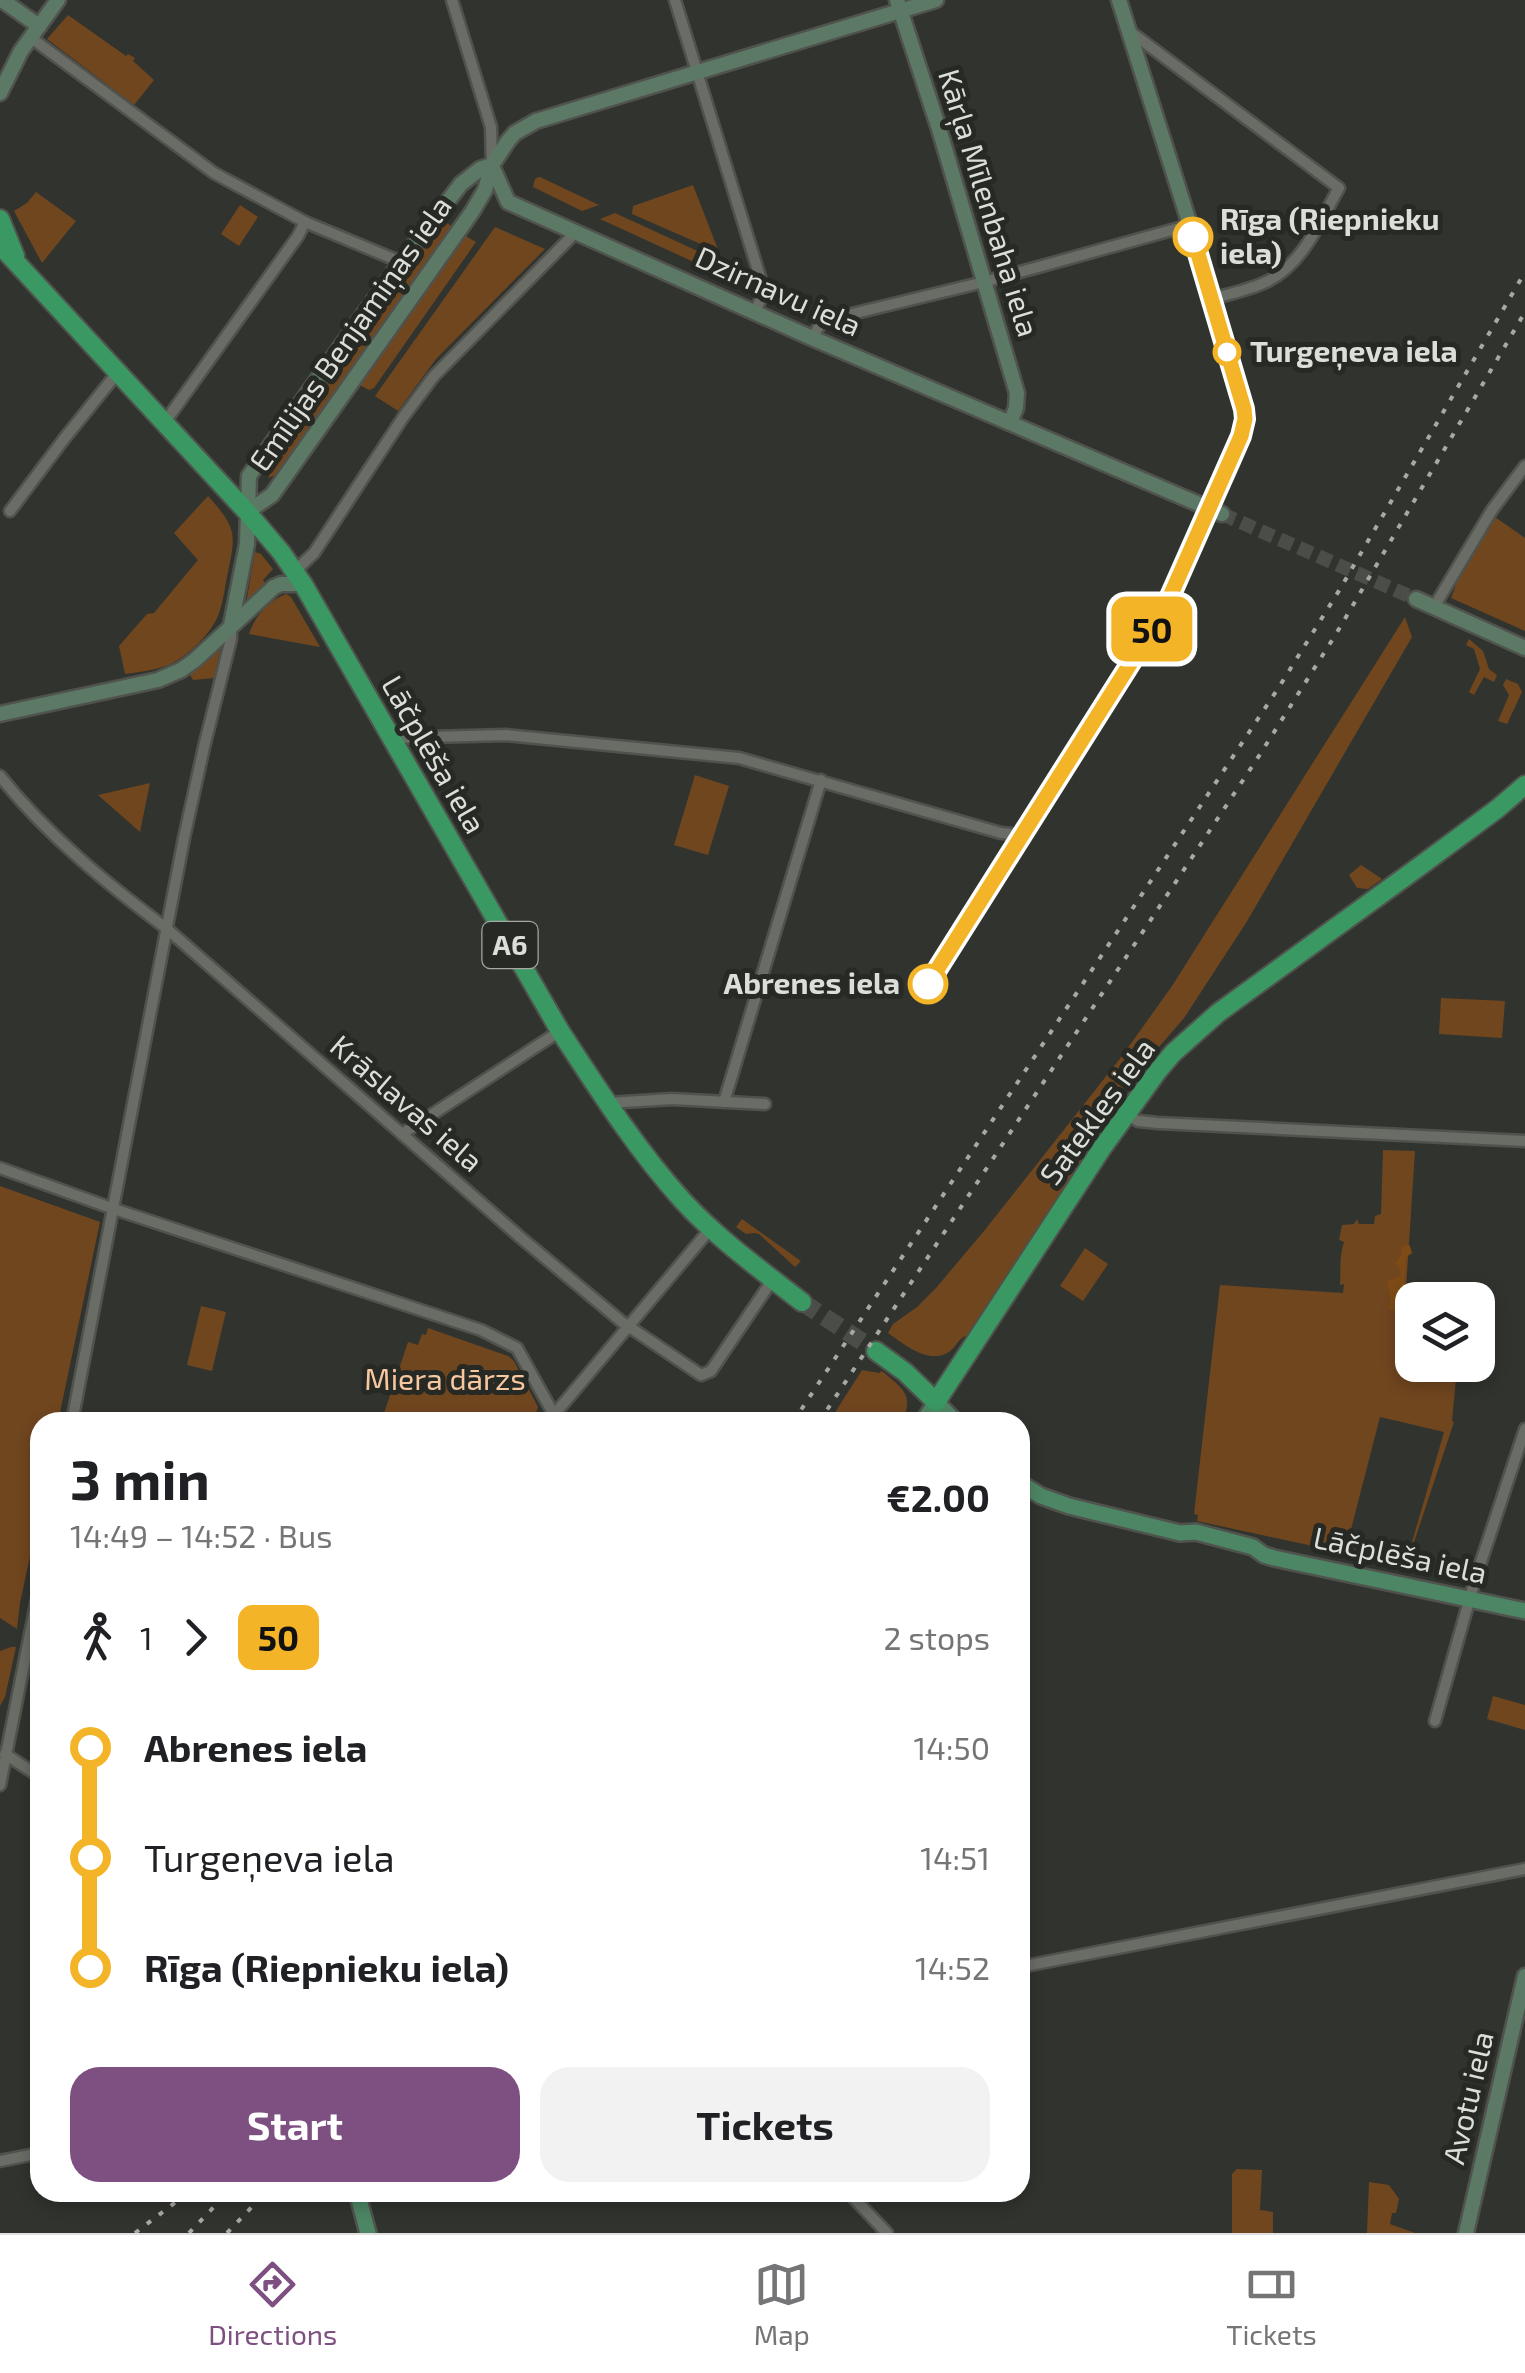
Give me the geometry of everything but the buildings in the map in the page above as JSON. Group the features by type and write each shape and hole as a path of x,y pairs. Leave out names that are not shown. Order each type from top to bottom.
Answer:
{"highway":[{"name":"A6","path":"0,219 19,266"},
{"name":"Lāčplēša iela","path":"0,245 247,512 299,577 560,1030 608,1103 664,1178 711,1228 802,1302"},
{"name":"Satekles iela","path":"936,1402 1126,1114 1165,1062 1218,1013 1525,785"},
{"path":"876,1351 936,1402"}],"main road":[{"name":"Satekles iela","path":"930,1412 936,1402"},
{"path":"936,1402 946,1412"},
{"name":"Lāčplēša iela","path":"1030,1489 1069,1506 1249,1556 1264,1554 1525,1611"},
{"path":"360,2202 368,2233"}],"street":[{"path":"2,0 34,31 214,173 305,222 401,262"},
{"path":"0,93 34,31 58,0"},
{"name":"Dzirnavu iela","path":"452,0 491,128 492,165 508,202 1215,511"},
{"path":"674,0 761,281 762,296 755,312"},
{"name":"Emīlijas Benjamiņas iela","path":"247,512 272,495 472,212 485,190 492,165 515,133 528,124 898,5 936,0"},
{"path":"391,738 506,735 739,758 1001,833 1020,835 1161,613 1215,511 1245,419 1190,225 1119,0"},
{"name":"Kārļa Mīlenbaha iela","path":"898,5 940,132 1016,393 1010,423"},
{"path":"1127,30 1339,188 1302,253 1286,269 1258,286 1211,298"},
{"name":"Emīlijas Benjamiņas iela","path":"247,512 249,476 461,184 492,165"},
{"path":"165,422 305,222"},
{"path":"812,338 820,325 831,319 1190,225"},
{"path":"0,714 170,675 196,660 274,587 299,577 434,376 574,234"},
{"path":"10,511 118,372"},
{"path":"1434,607 1492,510 1525,466"},
{"path":"74,1412 166,928 204,746 232,640 247,544 247,512"},
{"path":"1416,599 1525,648"},
{"name":"Krāslavas iela","path":"0,776 80,858 402,1134 628,1327 701,1375 711,1371 772,1279"},
{"path":"724,1102 821,780"},
{"path":"402,1134 560,1030"},
{"path":"608,1103 672,1099 765,1104"},
{"path":"1126,1114 1138,1121 1158,1123 1525,1141"},
{"path":"0,1168 482,1330 522,1355 549,1412"},
{"path":"559,1412 711,1228"},
{"path":"1434,1722 1525,1429"},
{"path":"0,1785 3,1753 30,1630"},
{"path":"3,1753 30,1771"},
{"path":"1030,1961 1525,1869"},
{"name":"Avotu iela","path":"1466,2233 1525,1976"},
{"path":"0,2161 30,2155"},
{"path":"857,2202 886,2233"}],"green space":[{"path":"68,15 126,56 135,58 133,61 154,80 134,105 47,39"},
{"path":"539,177 599,205 582,211 533,187"},
{"path":"693,185 719,252 632,214 633,206"},
{"path":"36,192 76,221 42,263 14,211"},
{"path":"240,205 258,217 239,246 221,234"},
{"path":"615,213 730,266 720,274 600,219"},
{"path":"442,220 453,227 277,474 269,478 279,445"},
{"path":"495,227 545,249 436,359 398,411 375,396"},
{"path":"464,235 476,242 374,388 369,390 358,384"},
{"path":"208,496 226,518 232,535 216,620 200,642 178,660 160,668 125,674 119,646 147,614 154,613 198,560 174,533"},
{"path":"1495,517 1525,538 1525,631 1451,598"},
{"path":"255,552 273,569 246,603"},
{"path":"286,594 320,647 249,634 263,610"},
{"path":"1405,617 1412,637 1246,923 1184,1018 1110,1104 1098,1135 967,1335 949,1352 933,1356 917,1352 888,1333 893,1324 936,1288 1122,1056 1172,986"},
{"path":"1469,639 1483,651 1489,669 1497,675 1494,682 1484,677 1474,695 1469,692 1480,669 1474,649 1466,645"},
{"path":"221,647 214,678 193,680 190,675"},
{"path":"1506,679 1518,684 1522,692 1507,724 1498,721 1509,695 1503,685"},
{"path":"695,775 729,786 708,855 674,845"},
{"path":"150,783 140,832 98,795"},
{"path":"1361,865 1382,879 1368,889 1357,888 1349,875"},
{"path":"1441,998 1505,1001 1502,1038 1439,1034"},
{"path":"1383,1150 1415,1151 1406,1282 1395,1282 1395,1382 1456,1382 1454,1422 1406,1566 1399,1565 1404,1548 1410,1549 1444,1432 1380,1417 1347,1545 1389,1556 1387,1562 1197,1521 1198,1515 1194,1514 1220,1285 1343,1293 1344,1284 1340,1285 1344,1242 1339,1240 1342,1225 1354,1224 1357,1219 1359,1224 1374,1224 1375,1216 1381,1214"},
{"path":"0,1186 100,1222 60,1412 30,1412 30,1556 17,1629 0,1618"},
{"path":"742,1219 801,1261 795,1267 759,1234 746,1234 736,1227"},
{"path":"1085,1248 1108,1264 1083,1301 1060,1286"},
{"path":"201,1306 226,1312 212,1371 187,1365"},
{"name":"Miera dārzs","path":"428,1328 508,1356 538,1407 536,1412 384,1412 408,1342 418,1345 422,1334 426,1335"},
{"path":"862,1370 882,1371 901,1387 907,1398 906,1412 835,1412"},
{"path":"16,1647 0,1706 0,1651"},
{"path":"1493,1696 1525,1705 1525,1730 1487,1719"},
{"path":"1237,2169 1262,2170 1260,2210 1273,2212 1273,2233 1232,2233 1232,2174"},
{"path":"1369,2182 1389,2185 1399,2199 1390,2224 1415,2233 1367,2233"}],"shaded area":[{"path":"1407,1244 1412,1253 1406,1257 1404,1282 1395,1282 1395,1311 1388,1308 1391,1301 1387,1281 1401,1276 1395,1263"}],"tunnel":[{"path":"1222,514 1416,599"},
{"path":"802,1302 876,1351"}],"railway":[{"path":"800,1412 1279,687 1525,272"},
{"path":"826,1412 1257,759 1336,634 1525,312"},
{"path":"135,2233 176,2202"},
{"path":"189,2233 218,2202"},
{"path":"227,2233 256,2202"}],"bus line":[{"name":"50","path":"928,984 1154,626 1241,436 1244,409 1193,237"}],"place":[{"name":"Rīga (Riepnieku iela)","path":"1193,237"},
{"name":"Turgeņeva iela","path":"1227,352"},
{"name":"Abrenes iela","path":"928,984"}]}
